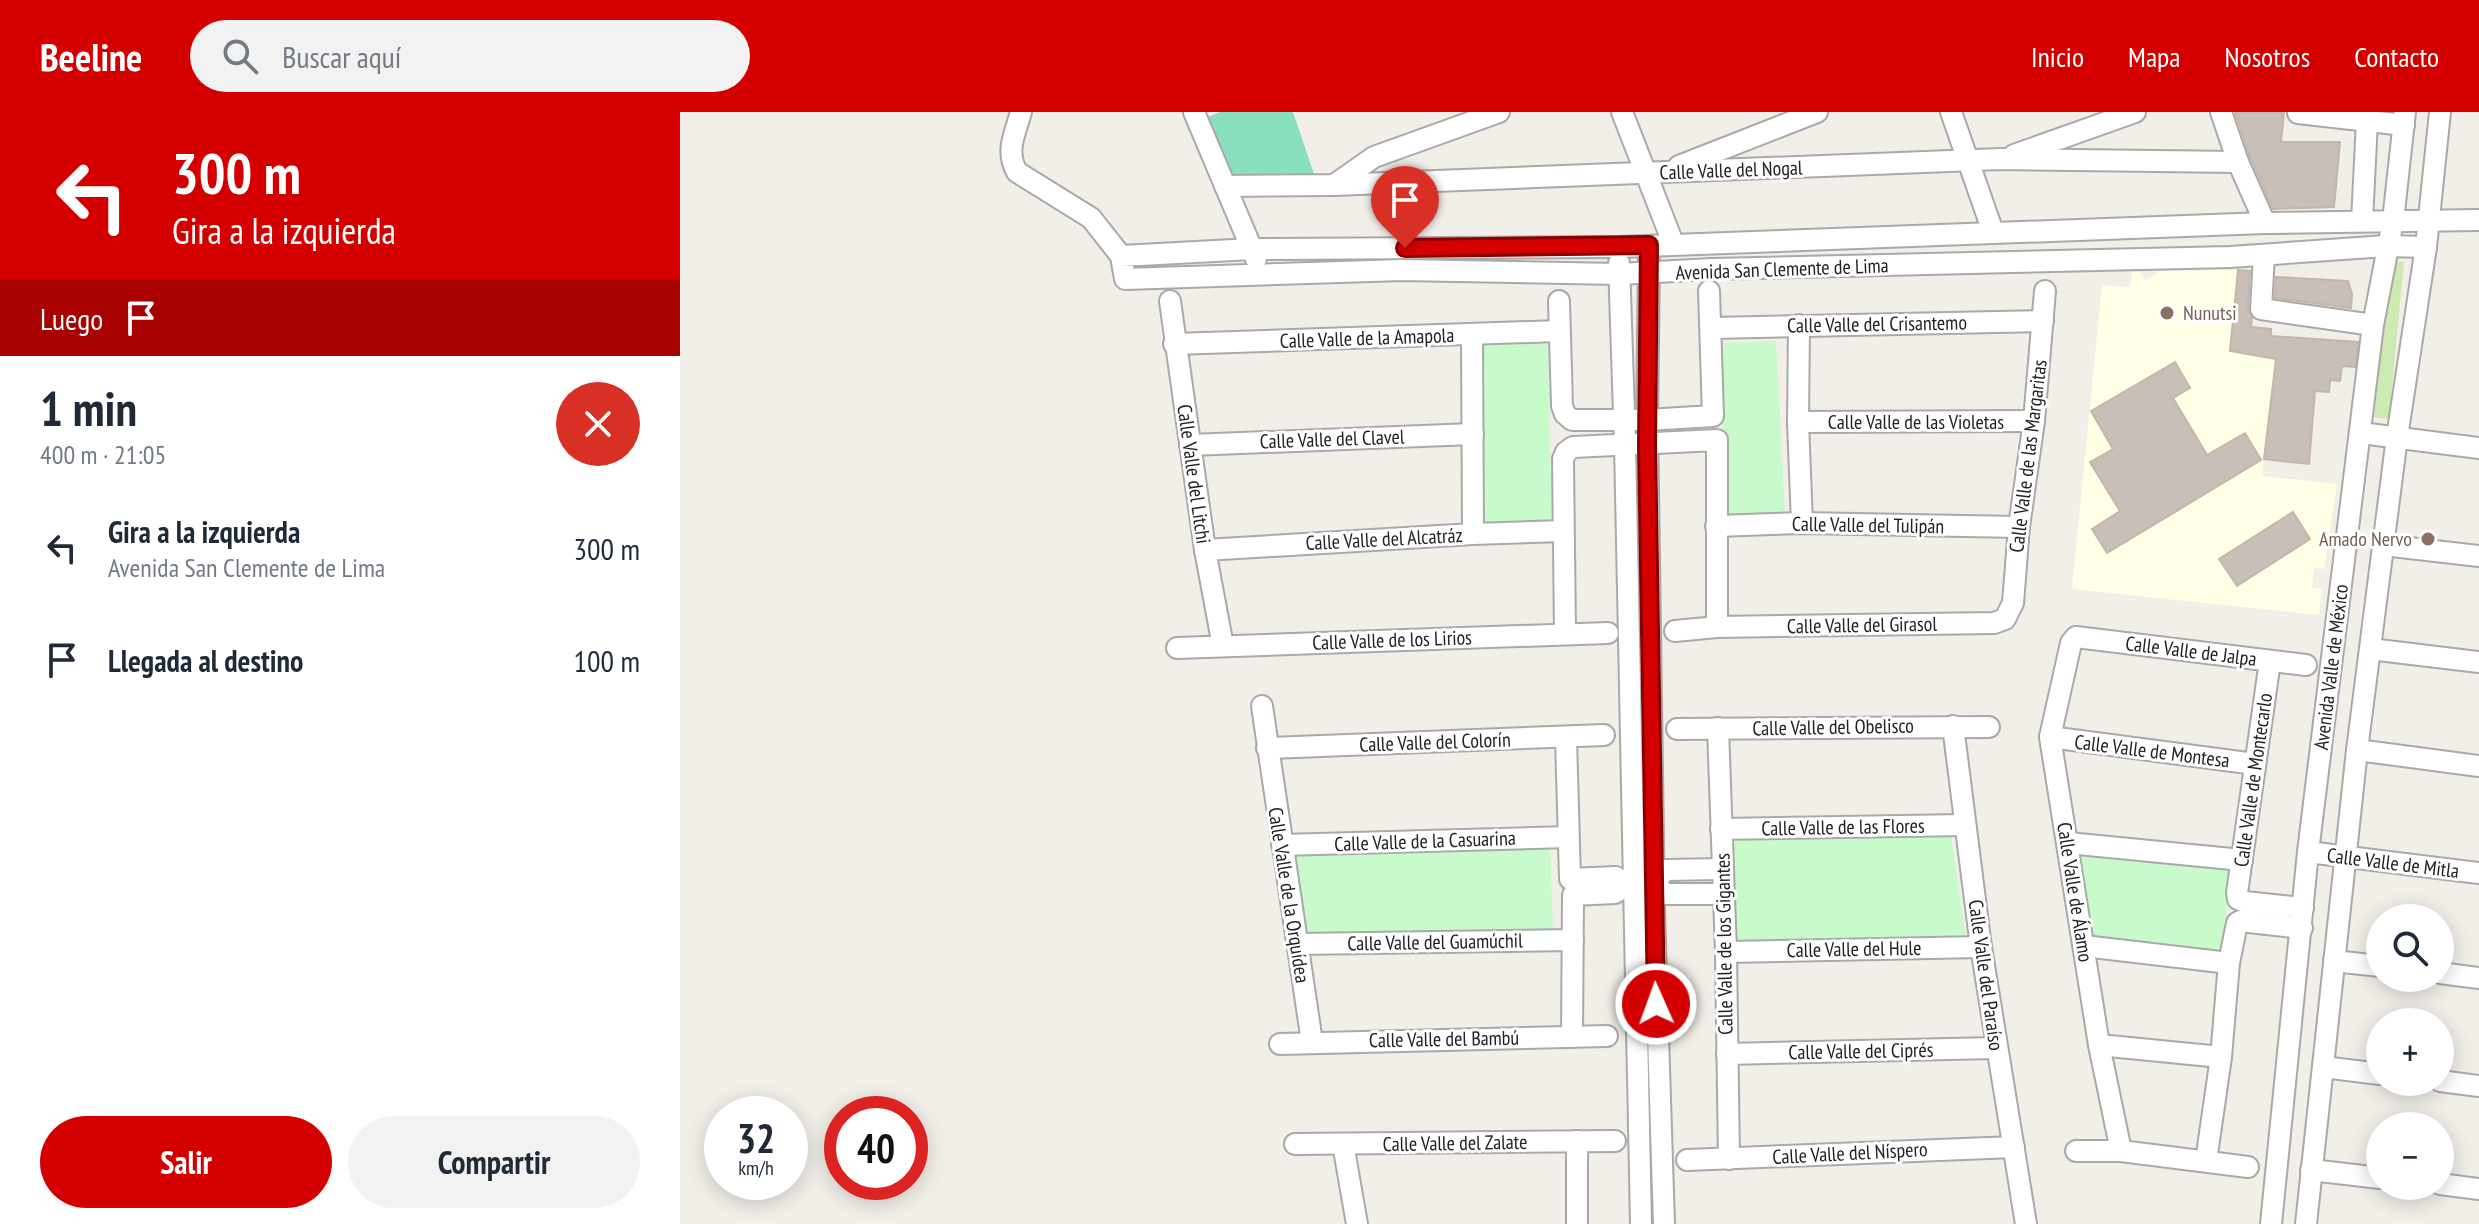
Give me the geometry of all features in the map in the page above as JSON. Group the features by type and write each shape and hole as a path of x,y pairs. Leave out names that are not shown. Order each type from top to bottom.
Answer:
{"street":[{"path":"1021,112 1011,149 1011,161 1017,172 1091,218 1121,256"},
{"path":"1334,185 1374,157 1499,112"},
{"path":"1622,112 1655,172 1673,243"},
{"path":"1655,172 1817,112"},
{"path":"1951,112 1993,232"},
{"path":"2001,159 2135,112"},
{"path":"2221,112 2238,162 2265,223"},
{"name":"Avenida Valle de México","path":"2306,1224 2357,750 2397,437 2426,247 2440,112"},
{"path":"1197,113 1262,274"},
{"path":"2298,113 2367,121 2404,119"},
{"name":"Avenida Valle de México","path":"2271,1224 2308,852 2373,325 2393,221 2404,119"},
{"path":"2362,221 2367,121"},
{"name":"Calle Valle del Nogal","path":"1225,186 1334,185 2001,159 2238,162"},
{"name":"Avenida San Clemente de Lima","path":"2426,247 2386,246 2264,255 1619,274 1402,270 1125,279 1121,256 1252,249 1619,247 2265,223 2479,220"},
{"path":"1649,245 1638,884 1664,1224"},
{"path":"1619,247 1638,884 1641,1224"},
{"path":"2264,255 2261,309 2373,325"},
{"path":"1559,301 1562,406 1572,420 1713,416 1709,291"},
{"name":"Calle Valle de las Margaritas","path":"2005,619 2013,603 2045,291"},
{"name":"Calle Valle del Litchi","path":"1170,301 1205,550 1223,646"},
{"name":"Calle Valle del Crisantemo","path":"1712,328 2043,321"},
{"path":"1799,325 1798,422 1802,523"},
{"name":"Calle Valle de la Amapola","path":"1174,344 1559,331"},
{"path":"1472,335 1473,534"},
{"name":"Calle Valle de las Violetas","path":"1798,422 2034,421"},
{"path":"2361,433 2479,448"},
{"name":"Calle Valle del Clavel","path":"1190,445 1473,434"},
{"path":"1565,634 1563,459 1573,447 1625,444 1717,440 1717,627"},
{"name":"Calle Valle del Tulipán","path":"1716,526 1802,523 2019,527"},
{"name":"Calle Valle del Alcatráz","path":"1205,550 1563,531"},
{"path":"2383,545 2479,556"},
{"name":"Calle Valle del Girasol","path":"1675,631 1717,627 1994,623 2005,619"},
{"name":"Calle Valle de los Lirios","path":"1177,648 1608,633"},
{"name":"Calle Valle de Jalpa","path":"2076,637 2306,665"},
{"name":"Calle Valle de Álamo","path":"2076,637 2071,643 2050,737 2099,1045 2121,1151"},
{"path":"2370,649 2479,662"},
{"name":"Calle Valle de Montecarlo","path":"2270,661 2238,899 2302,918"},
{"name":"Calle Valle de la Orquídea","path":"1262,706 1312,1042"},
{"name":"Calle Valle del Paraíso","path":"1953,726 1981,947 2026,1224"},
{"name":"Calle Valle del Obelisco","path":"1677,729 1989,727"},
{"name":"Calle Valle de los Gigantes","path":"1718,728 1729,1159"},
{"name":"Calle Valle del Colorín","path":"1267,748 1604,735"},
{"name":"Calle Valle de Montesa","path":"2050,737 2255,764"},
{"path":"1566,738 1572,887 1572,1037"},
{"path":"2357,750 2479,766"},
{"name":"Calle Valle de las Flores","path":"1721,829 1965,825"},
{"name":"Calle Valle de la Casuarina","path":"1282,845 1568,837"},
{"path":"2068,843 2242,860"},
{"name":"Calle Valle de Mitla","path":"2308,852 2479,873"},
{"path":"1572,887 1615,893 1666,870 1722,869"},
{"path":"1638,884 1666,894 1723,894"},
{"path":"2206,1161 2221,1057 2229,963 2237,923 2302,918"},
{"name":"Calle Valle del Guamúchil","path":"1297,944 1573,940"},
{"path":"2084,946 2229,963"},
{"name":"Calle Valle del Hule","path":"1726,952 1981,947"},
{"path":"2334,961 2366,964"},
{"path":"2454,975 2479,978"},
{"name":"Calle Valle del Bambú","path":"1280,1044 1607,1036"},
{"path":"2099,1045 2221,1057"},
{"name":"Calle Valle del Ciprés","path":"1727,1054 1996,1048"},
{"path":"2323,1067 2366,1072"},
{"path":"2454,1083 2479,1086"},
{"path":"1577,1141 1577,1224"},
{"name":"Calle Valle del Zalate","path":"1295,1144 1615,1141"},
{"path":"1343,1144 1357,1224"},
{"name":"Calle Valle del Níspero","path":"1687,1160 2014,1147"},
{"path":"2076,1151 2121,1151 2248,1167"},
{"path":"2311,1170 2366,1176"},
{"path":"2454,1186 2479,1189"}],"shaded area":[{"path":"2238,270 2231,351 2276,359 2262,476 2337,484 2324,569 2314,568 2312,588 2322,589 2319,615 2072,589 2102,285 2130,287 2132,271 2140,272 2145,281 2160,271"}],"green space":[{"path":"1220,112 1293,112 1315,177 1229,177 1208,117"},
{"path":"2387,261 2404,262 2389,419 2372,417"},
{"path":"1776,341 1785,513 1726,515 1719,343"},
{"path":"1548,344 1552,521 1485,525 1483,345"},
{"path":"1731,836 1951,836 1966,938 1732,943"},
{"path":"1550,845 1553,930 1308,933 1292,852"},
{"path":"2078,855 2229,869 2224,960 2088,938"}],"building":[{"path":"2235,112 2284,112 2281,142 2340,142 2334,207 2273,209 2250,157"},
{"path":"2238,270 2250,271 2248,308 2251,327 2271,329 2271,336 2358,342 2355,367 2342,366 2340,381 2330,380 2329,392 2315,391 2309,464 2264,459 2276,359 2230,351"},
{"path":"2276,277 2348,281 2352,294 2351,308 2275,298"},
{"path":"2175,362 2190,388 2173,398 2207,455 2245,433 2261,460 2107,553 2092,529 2120,511 2090,462 2113,449 2091,411"},
{"path":"2293,512 2310,539 2237,586 2219,559"}],"place":[{"name":"Nunutsi","path":"2167,313"},
{"name":"Amado Nervo","path":"2428,539"}],"route":[{"path":"1405,248 1649,245 1647,444 1656,1004"}]}
